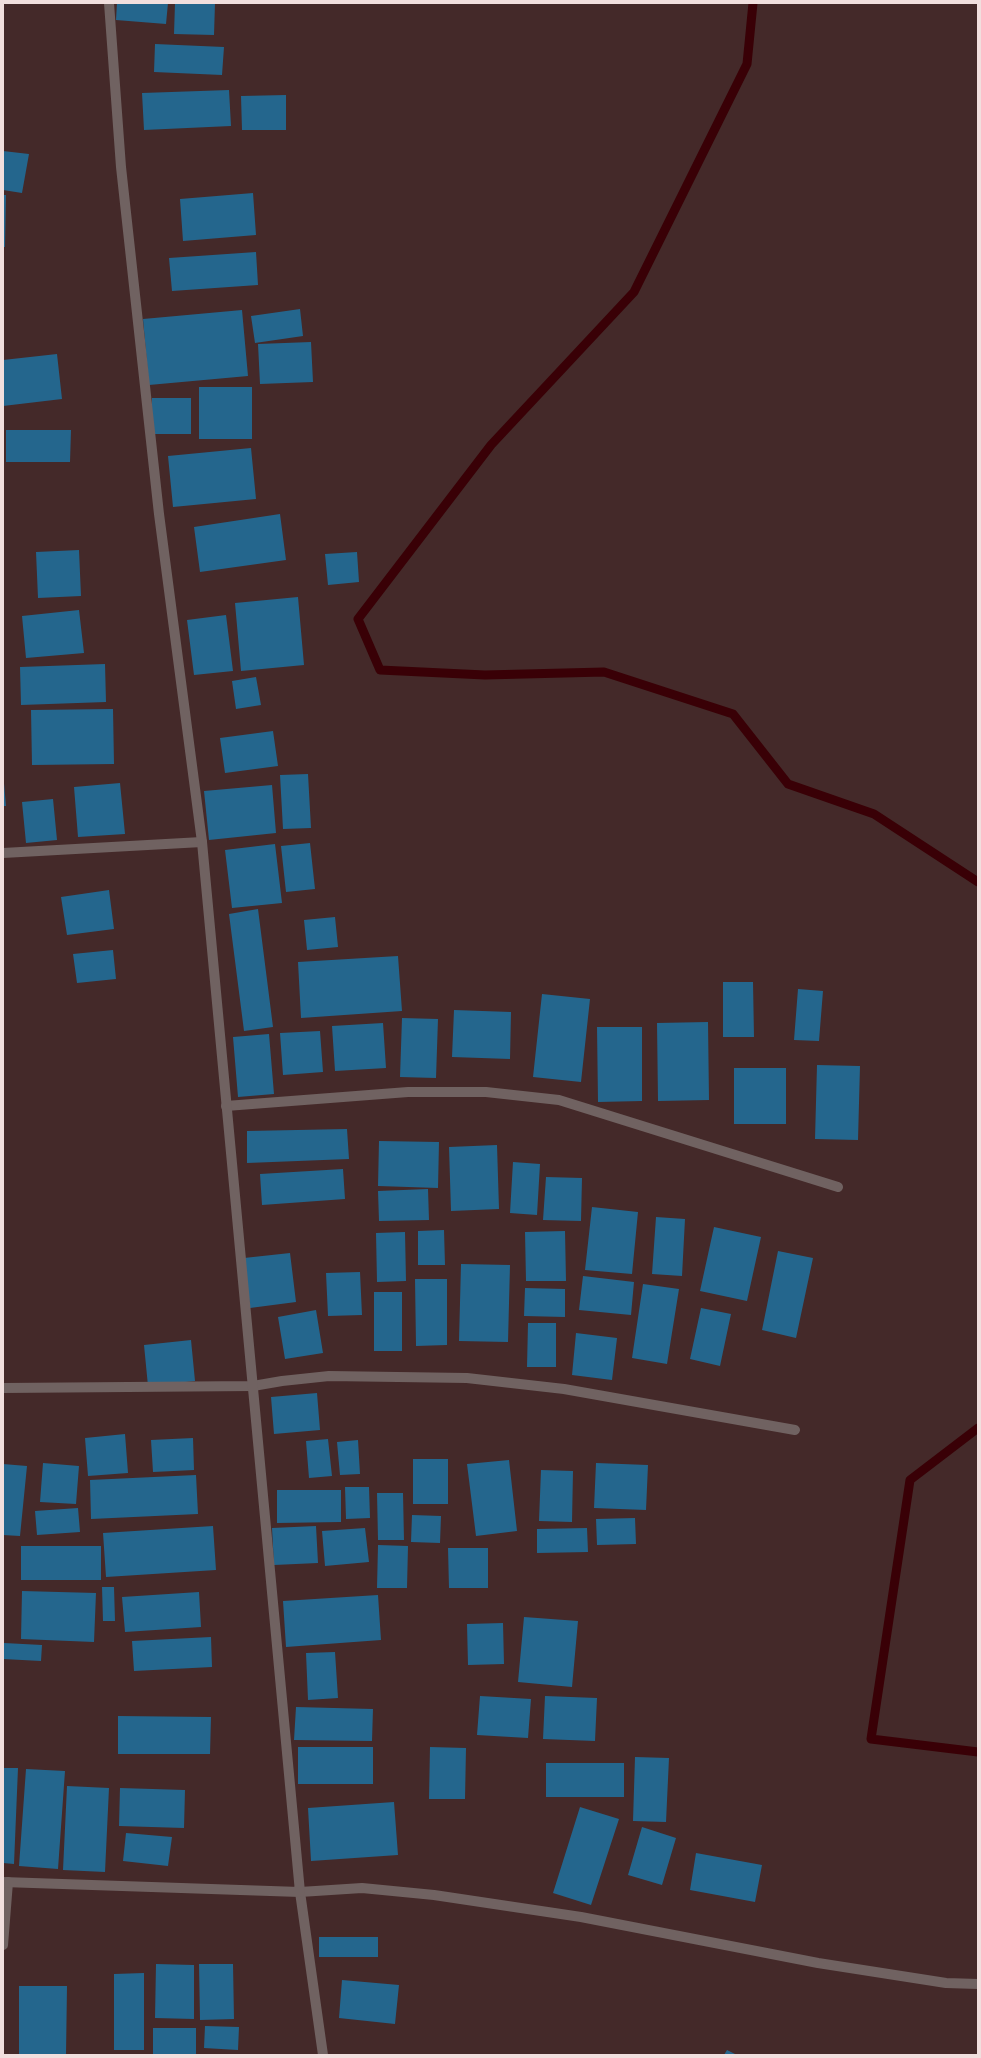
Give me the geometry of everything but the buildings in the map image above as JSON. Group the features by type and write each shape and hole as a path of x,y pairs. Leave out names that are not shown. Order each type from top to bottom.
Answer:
{"street":[{"path":"109,3 121,167 158,506 202,842 300,1892 323,2055"},
{"path":"3,853 202,842"},
{"path":"226,1106 408,1092 486,1092 559,1100 838,1187"},
{"path":"3,1388 253,1386 282,1380 329,1376 467,1378 564,1389 795,1430"},
{"path":"3,1945 5,1882 300,1892 362,1888 434,1895 581,1917 825,1964 946,1983 978,1984"}],"waterway":[{"path":"753,3 747,64 634,292 491,445 358,619 380,670 485,675 604,672 733,714 788,784 874,814 978,882"},
{"path":"978,1428 910,1480 871,1739 978,1752"}]}
